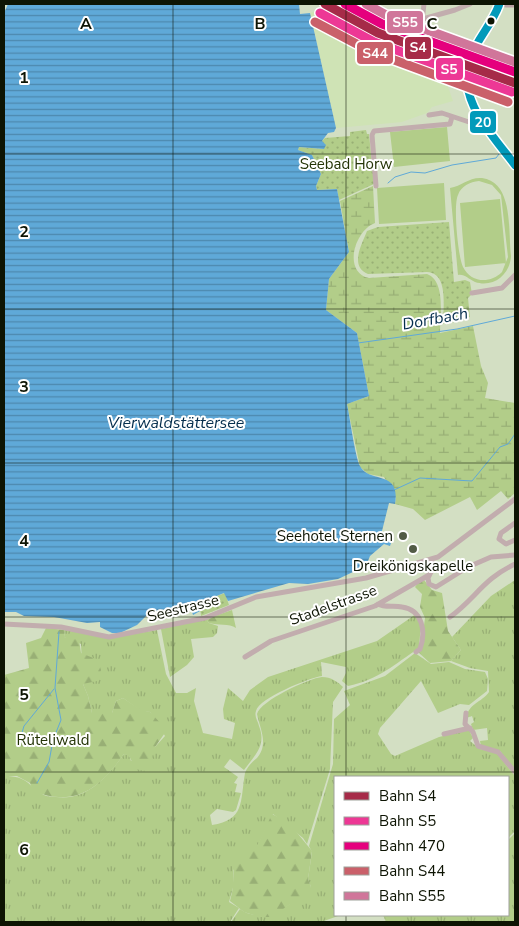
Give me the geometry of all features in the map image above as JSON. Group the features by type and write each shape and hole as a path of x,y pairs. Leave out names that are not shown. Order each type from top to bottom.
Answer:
{"main road":[{"path":"515,4 502,4 490,27 475,47 466,71 465,86 468,96 480,116 515,165"}],"street":[{"path":"364,4 404,20 422,20 470,4"},
{"path":"422,20 424,4"},
{"path":"429,115 440,113 469,122 480,116"},
{"path":"376,186 372,134 374,131 450,124 452,116"},
{"path":"472,292 502,288 515,275"},
{"path":"515,500 444,554 431,559 433,568 429,575 429,584 436,587 468,567 491,557 515,555"},
{"path":"515,523 501,533 499,539 506,544 515,540"},
{"name":"Seestrasse","path":"4,624 60,627 109,637 205,618 265,595 366,578 431,559"},
{"path":"450,617 461,609 488,579 515,564"},
{"name":"Stadelstrasse","path":"245,657 271,641 378,604 429,575"},
{"path":"378,604 404,607 417,614 423,631 420,649 416,652"},
{"path":"466,713 465,724 470,728 478,746 498,752 515,772"},
{"path":"444,734 470,728"}],"shaded area":[{"path":"321,4 336,4 389,32 515,78 515,86 439,58 436,66 445,78 453,101 432,107 427,113 402,122 336,128 310,13 327,8"}],"green space":[{"path":"447,127 450,161 394,167 390,132"},
{"name":"Seebad Horw","path":"366,130 367,134 369,134 374,184 339,200 337,189 317,190 316,186 321,174 312,155 298,150 299,147 324,149 322,141 325,138 350,136 350,132"},
{"path":"477,178 492,182 500,188 509,222 510,263 504,274 488,283 475,282 465,276 458,275 450,188","holes":["479,181 492,185 501,195 508,257 502,272 492,279 481,280 471,276 463,267 459,253 456,209 458,195 461,189 469,183"]},
{"path":"444,183 446,220 379,224 377,188"},
{"path":"373,186 375,223 368,227 357,242 354,251 356,268 361,274 369,278 427,274 437,284 441,300 440,333 473,326 481,366 488,383 485,398 515,403 515,493 508,499 501,491 477,510 470,497 425,520 413,509 395,504 396,498 384,477 368,474 360,467 347,404 369,396 357,333 326,310 329,279 349,252 340,201"},
{"path":"500,199 506,263 465,267 460,203"},
{"path":"449,222 454,282 465,280 470,282 472,294 468,298 470,317 461,321 443,324 444,301 439,278 427,272 368,274 359,266 358,254 367,231 378,227"},
{"path":"424,580 432,590 442,593 448,631 461,650 451,661 430,663 417,651 421,648 425,618 420,607 422,594 415,587"},
{"path":"515,580 515,770 500,751 481,746 480,741 488,740 487,728 473,730 471,724 474,722 472,716 466,718 472,706 489,692 488,671 470,668 451,661 461,650 452,637 491,596"},
{"path":"225,593 229,605 201,616 200,608 209,599"},
{"path":"232,610 236,628 209,623 206,619"},
{"path":"416,614 421,622 419,648 386,671 368,680 348,686 342,681 346,673 346,667 321,662 322,676 307,680 275,695 259,706 256,711 261,733 258,750 244,770 230,759 224,767 238,777 234,783 237,784 235,792 241,793 236,810 233,812 217,809 210,815 212,825 223,823 230,819 239,808 245,773 261,753 263,736 257,714 260,709 275,697 316,678 328,678 343,687 333,702 330,769 307,844 303,838 273,814 257,847 233,870 234,884 229,902 239,908 230,922 4,922 4,776 23,779 47,796 67,797 77,795 95,786 111,771 124,754 129,755 131,761 155,747 165,736 150,712 141,711 123,698 116,701 112,713 92,713 83,684 81,644 64,637 65,630 109,638 157,630 166,674 176,693 187,693 196,688 194,701 203,733 232,739 235,723 224,719 223,709 228,688 243,701 250,690 268,677 377,641"},
{"path":"206,619 209,623 218,626 217,633 213,637 191,639 194,657 187,665 170,677 161,629"},
{"name":"Rüteliwald","path":"46,628 65,630 64,637 79,640 81,653 98,660 101,670 97,681 83,684 92,713 112,713 116,701 123,698 141,710 150,712 167,730 155,747 149,768 144,771 136,769 129,756 124,754 106,777 86,792 62,797 48,796 33,791 30,783 17,776 4,776 4,675 29,668 26,643 41,638"},
{"path":"415,653 431,664 449,662 465,669 485,672 488,679 487,691 469,705 460,704 438,713 421,681 380,728 378,734 391,754 395,756 439,737 469,730 473,738 470,741 480,749 495,751 515,776 515,831 509,837 509,776 334,776 334,916 338,916 321,922 231,922 240,909 249,914 268,914 297,900 311,887 308,879 312,852 309,846 333,764 334,719 350,705 344,691 385,676"},
{"path":"272,814 289,823 312,851 308,879 311,887 310,892 302,900 289,905 271,917 260,917 244,912 230,901 233,886 234,860 239,848 257,846"},
{"path":"515,833 515,922 386,922 383,916 509,916 509,839"}],"water":[{"name":"Vierwaldstättersee","path":"8,4 299,4 300,14 310,13 336,128 334,132 328,133 322,141 326,145 324,149 299,147 298,150 312,155 321,174 316,186 317,190 337,189 349,252 329,279 326,310 357,333 369,396 347,404 358,461 364,471 370,475 389,481 396,493 395,504 389,503 381,535 392,540 390,546 384,544 370,556 366,566 338,579 308,584 289,583 228,601 224,593 209,599 200,611 193,615 190,605 150,612 137,625 120,633 112,633 100,627 100,622 87,623 54,617 24,616 16,612 4,612 4,13"}],"waterway":[{"path":"388,183 395,177 411,172 425,173 452,165 496,158 499,154"},
{"name":"Dorfbach","path":"358,343 457,329 515,316"},
{"path":"394,490 420,478 472,481 500,447 508,444 515,434"},
{"path":"37,783 49,762 53,740 61,720 55,688 59,632"},
{"path":"18,746 24,726 54,689"}],"railway":[{"path":"441,63 491,82 515,88"}],"rail line":[{"name":"S4","path":"325,4 378,33 515,83"},
{"name":"470","path":"345,4 382,24 515,72"},
{"name":"S55","path":"366,4 386,15 515,62"},
{"name":"S5","path":"320,13 374,42 512,92"},
{"name":"S44","path":"315,22 370,51 508,102"}],"transit line":[{"name":"20","path":"499,5 471,56 467,71 467,86 471,101 478,115 515,165"}],"place":[{"name":"Seehotel Sternen","path":"403,536"},
{"name":"Dreikönigskapelle","path":"413,549"}]}
